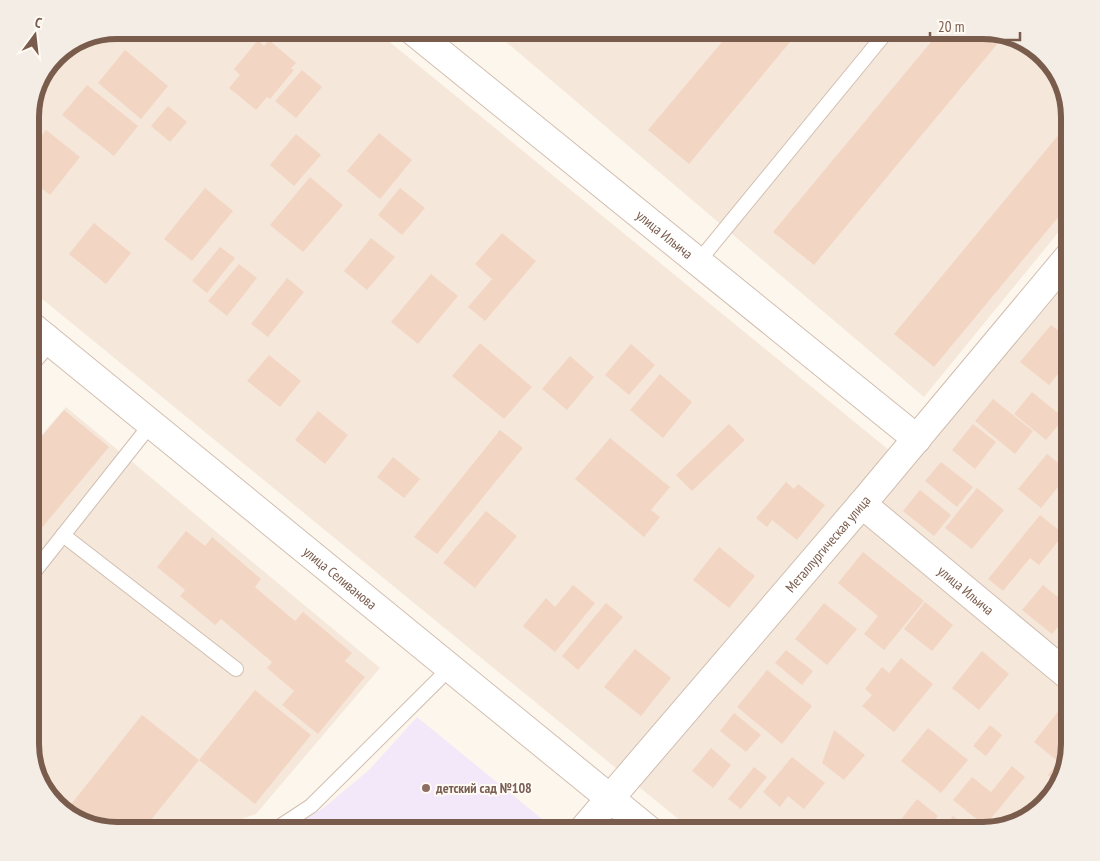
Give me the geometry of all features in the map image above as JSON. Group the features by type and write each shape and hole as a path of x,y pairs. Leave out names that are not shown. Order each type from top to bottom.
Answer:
{"street":[{"name":"улица Ильича","path":"423,39 917,439"},
{"name":"Металлургическая улица","path":"590,822 862,504 1061,266"},
{"name":"улица Селиванова","path":"39,343 151,424 639,822"},
{"name":"улица Ильича","path":"862,504 1061,670"}],"lane":[{"path":"698,262 881,39"},
{"path":"39,566 151,424"},
{"path":"63,535 236,669"},
{"path":"287,822 311,806 450,668"}],"shaded area":[{"path":"386,39 906,464 1061,273 1061,754 1051,783 1035,803 1018,814 1003,820 983,822 682,822 39,296 39,112 45,87 52,74 74,52 102,40"},
{"path":"503,39 983,39 1008,43 1031,55 1042,65 1053,82 1061,107 1061,229 924,397"},
{"path":"66,407 380,668 256,814 233,822 107,822 82,814 69,806 58,796 49,783 41,764 39,749 39,438"},
{"name":"детский сад №108","path":"417,717 546,822 302,822 326,806 370,769"}],"building":[{"path":"724,39 793,39 689,164 648,130"},
{"path":"934,39 1000,41 814,265 773,232"},
{"path":"258,40 264,46 269,40 296,63 291,68 294,70 270,99 267,97 256,110 229,88 240,75 234,69"},
{"path":"125,50 168,86 141,119 98,83"},
{"path":"302,70 322,87 296,118 275,101"},
{"path":"87,85 138,126 114,156 62,115"},
{"path":"168,106 187,122 170,142 151,126"},
{"path":"46,130 80,157 50,195 39,186 39,139"},
{"path":"1061,132 1061,214 934,367 894,334"},
{"path":"379,133 412,160 380,199 347,171"},
{"path":"296,134 321,155 294,186 270,165"},
{"path":"310,177 343,205 303,252 270,225"},
{"path":"205,188 233,211 192,261 164,239"},
{"path":"400,188 425,208 402,235 378,215"},
{"path":"94,223 131,253 106,284 69,254"},
{"path":"502,233 536,261 485,321 468,307 492,279 475,264"},
{"path":"371,238 395,257 367,290 344,271"},
{"path":"220,247 235,258 207,293 192,281"},
{"path":"239,264 257,278 227,316 208,301"},
{"path":"431,274 458,296 418,344 391,322"},
{"path":"287,278 304,292 268,337 251,324"},
{"path":"1051,325 1061,333 1061,370 1049,385 1020,362"},
{"path":"480,343 532,387 504,419 452,376"},
{"path":"631,344 655,365 629,395 605,375"},
{"path":"269,355 301,381 280,407 247,381"},
{"path":"570,356 594,377 567,410 542,389"},
{"path":"660,374 692,402 663,438 630,410"},
{"path":"1032,392 1061,416 1061,422 1046,440 1014,414"},
{"path":"993,399 1033,431 1015,454 975,421"},
{"path":"64,410 109,447 39,531 39,440"},
{"path":"318,411 348,435 325,464 295,440"},
{"path":"729,424 745,440 692,491 676,475"},
{"path":"973,424 996,442 975,469 952,450"},
{"path":"500,430 523,448 437,554 414,537"},
{"path":"610,438 670,487 651,510 660,517 644,537 575,479"},
{"path":"1047,454 1061,465 1061,483 1041,508 1018,489"},
{"path":"393,457 420,479 404,498 377,477"},
{"path":"941,462 973,487 957,507 925,481"},
{"path":"786,482 794,489 798,484 825,505 797,540 772,520 767,527 756,518"},
{"path":"977,488 1004,510 972,549 945,528"},
{"path":"920,490 951,515 934,536 903,511"},
{"path":"486,511 517,536 475,588 443,563"},
{"path":"1040,515 1061,532 1061,538 1039,565 1030,558 1003,591 988,579"},
{"path":"186,531 205,546 212,537 261,579 255,587 295,621 303,612 352,653 345,661 365,677 318,734 282,705 294,691 267,668 272,662 221,619 215,625 180,596 185,590 157,567"},
{"path":"719,547 755,576 729,608 693,580"},
{"path":"863,552 924,601 884,650 864,634 878,616 838,583"},
{"path":"573,585 595,603 555,652 523,626 546,598 555,607"},
{"path":"1043,585 1061,600 1061,623 1052,634 1022,610"},
{"path":"925,602 953,625 932,651 904,629"},
{"path":"606,603 623,617 578,670 562,656"},
{"path":"824,603 857,629 827,665 795,639"},
{"path":"635,649 671,678 641,716 604,687"},
{"path":"786,650 813,671 802,685 775,663"},
{"path":"982,651 1009,674 979,710 952,688"},
{"path":"901,658 933,684 894,732 862,706 872,695 865,689 882,667 889,673"},
{"path":"767,670 812,706 782,744 737,707"},
{"path":"255,690 311,735 255,804 199,760"},
{"path":"1061,710 1061,754 1059,762 1034,742"},
{"path":"734,713 761,735 746,752 720,731"},
{"path":"142,715 199,760 149,822 107,822 82,814 70,806"},
{"path":"990,725 1002,735 986,756 973,746"},
{"path":"928,728 968,760 941,793 901,761"},
{"path":"834,730 865,755 844,780 822,763"},
{"path":"711,748 731,765 713,788 692,771"},
{"path":"792,757 825,783 804,809 788,796 780,807 763,792"},
{"path":"1059,762 1053,779 1048,775"},
{"path":"1012,766 1025,777 988,822 980,822 953,800 972,777 991,792"},
{"path":"754,767 767,777 741,809 728,799"},
{"path":"917,799 938,816 933,822 899,822"},
{"path":"953,816 961,822 948,822"}],"place":[{"name":"детский сад №108","path":"426,788"}]}
